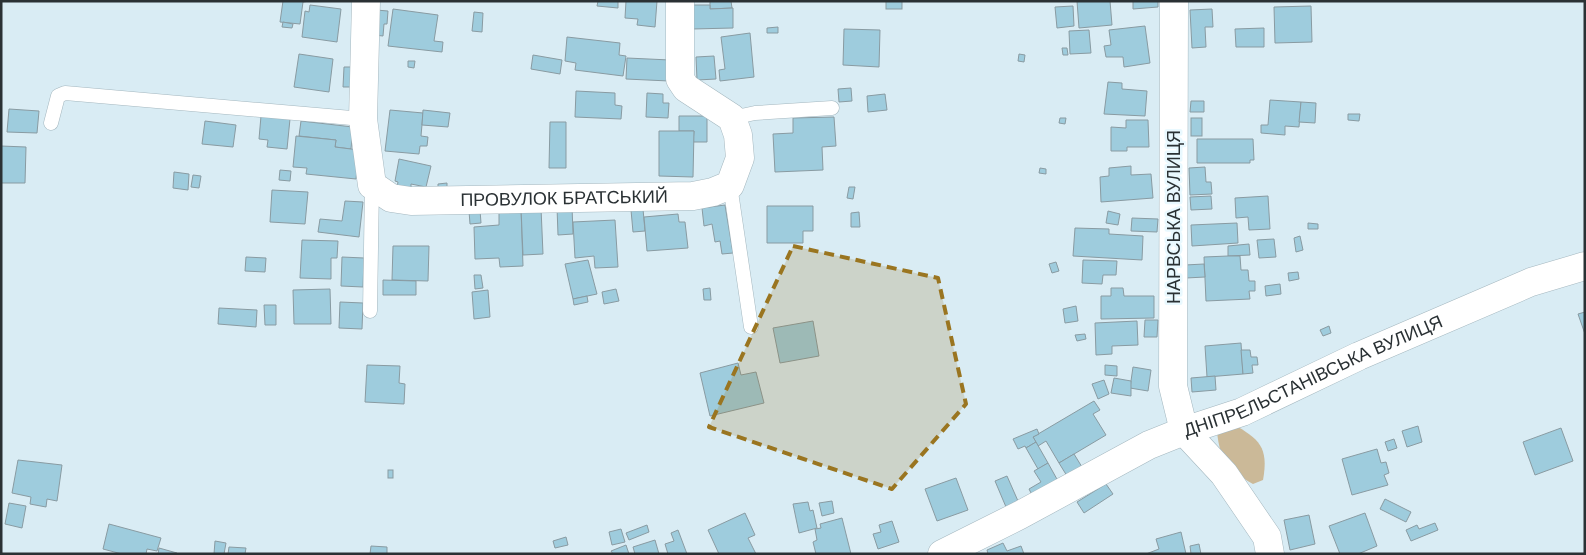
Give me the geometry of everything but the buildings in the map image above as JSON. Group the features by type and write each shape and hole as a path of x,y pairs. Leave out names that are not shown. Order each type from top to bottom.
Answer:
{"street":[{"path":"366,1 363,119 372,185"},
{"path":"680,1 680,79 686,88 732,118 738,135 740,158 730,185"},
{"name":"НАРВСЬКА ВУЛИЦЯ","path":"1174,1 1173,386 1184,431"},
{"name":"ПРОВУЛОК БРАТСЬКИЙ","path":"372,185 392,198 411,201 693,196 713,192 730,185"},
{"name":"ДНІПРЕЛЬСТАНІВСЬКА ВУЛИЦЯ","path":"1270,554 1267,537 1224,474 1184,431 1242,412 1359,356 1531,282 1585,266"},
{"path":"942,554 1020,515 1149,445 1184,431"}],"lane":[{"path":"51,123 58,96 64,93 363,119"},
{"path":"732,118 755,113 832,108"},
{"path":"370,311 372,185"},
{"path":"730,185 751,327"}],"highlighted area":[{"path":"793,246 938,278 966,404 892,489 709,427"}],"shaded area":[{"path":"1233,424 1250,434 1260,445 1265,459 1263,480 1253,484 1231,469 1223,457 1217,432"}]}
